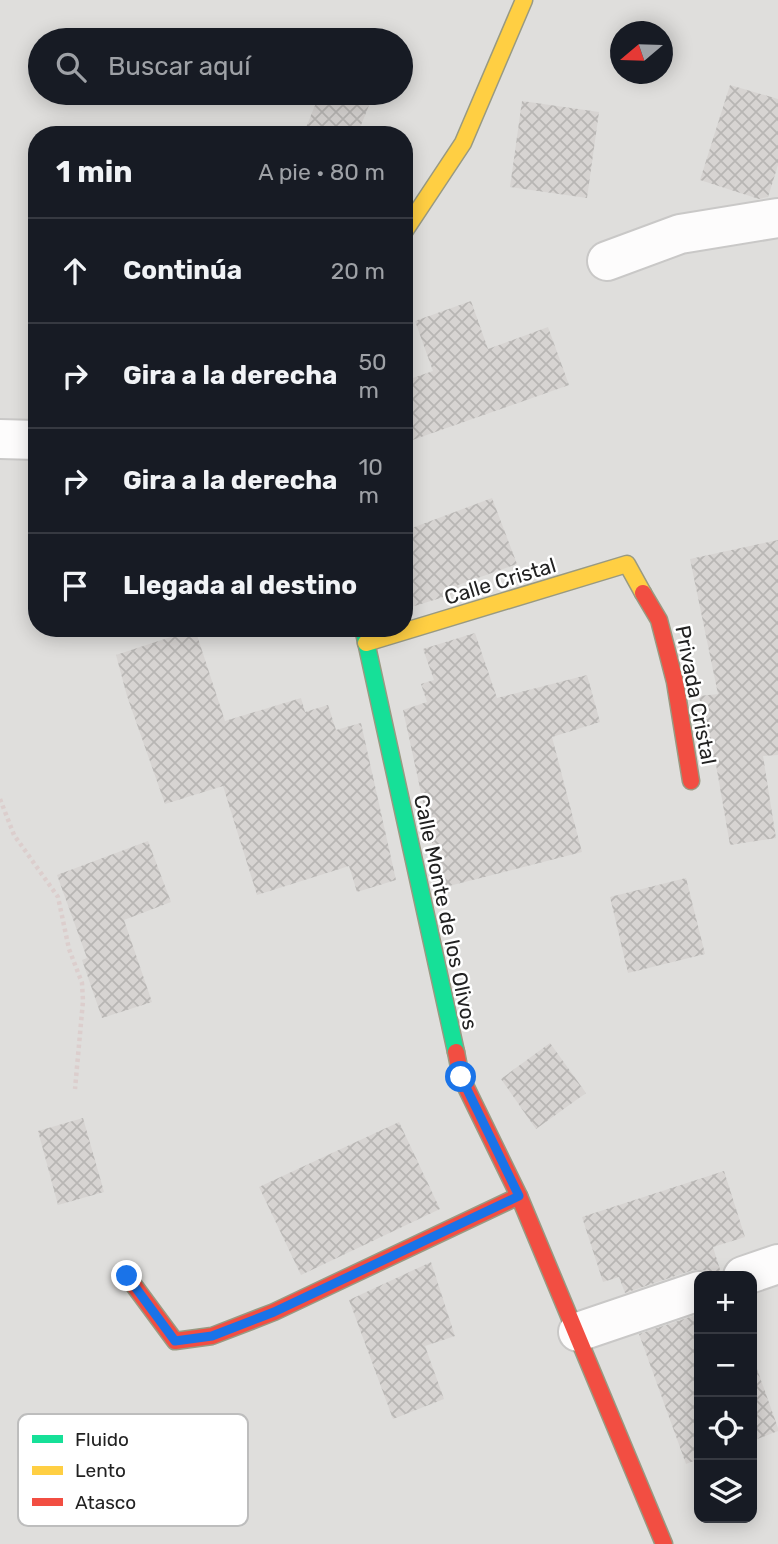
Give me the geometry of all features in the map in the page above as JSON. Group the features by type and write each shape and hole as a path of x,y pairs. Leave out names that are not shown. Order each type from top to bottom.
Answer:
{"street":[{"path":"413,218 463,143 524,0"},
{"path":"607,261 680,234 778,218"},
{"path":"0,439 28,440"},
{"name":"Calle Cristal","path":"413,623 627,564 637,581"},
{"name":"Privada Cristal","path":"637,581 659,620 675,682 691,781"},
{"name":"Calle Monte de los Olivos","path":"364,637 461,1077 519,1196 578,1332 664,1544"},
{"path":"127,1276 175,1341 212,1336 274,1312 519,1196"},
{"path":"757,1271 778,1264"},
{"path":"578,1332 694,1293"}],"path":[{"path":"0,799 14,835 58,897 69,949 82,983 83,1001 75,1089"}],"shaded area":[{"path":"0,0 778,0 778,1544 0,1544"}],"building":[{"path":"730,85 778,99 778,165 768,197 759,199 700,180"},
{"path":"522,101 599,112 587,198 510,187"},
{"path":"315,105 369,105 361,126 307,126"},
{"path":"471,301 488,349 548,327 569,385 413,440 413,378 433,371 415,321"},
{"path":"492,498 517,564 458,585 460,592 413,606 413,528"},
{"path":"778,540 778,755 763,756 776,838 730,845 715,759 710,759 699,696 718,694 690,559"},
{"path":"475,633 497,698 587,675 600,722 552,737 582,852 445,887 440,866 437,866 403,710 427,702 421,684 434,680 423,649"},
{"path":"171,637 198,637 225,721 301,698 305,712 328,705 336,730 361,723 396,880 357,892 349,866 257,895 223,786 165,804 127,696 116,655"},
{"path":"148,841 171,902 124,920 152,1002 102,1018 82,960 87,958 57,875"},
{"path":"686,878 705,954 628,973 610,897"},
{"path":"550,1043 586,1093 536,1129 501,1079"},
{"path":"83,1118 104,1192 58,1205 38,1131"},
{"path":"399,1122 440,1209 301,1275 259,1187"},
{"path":"724,1171 745,1237 713,1247 720,1271 693,1270 625,1293 619,1277 603,1282 582,1217"},
{"path":"431,1262 455,1336 425,1346 444,1399 393,1419 349,1300"},
{"path":"694,1316 694,1461 686,1464 639,1334"},
{"path":"757,1369 778,1428 778,1431 757,1439"}],"traffic: fast":[{"path":"365,637 456,1052"}],"traffic: slow":[{"path":"413,218 463,143 524,0"},
{"path":"413,629 627,564 643,593"},
{"path":"366,643 386,637"}],"traffic: jam":[{"path":"643,593 659,620 675,682 691,781"},
{"path":"456,1052 461,1077 519,1196 664,1544"},
{"path":"127,1276 175,1341 212,1336 274,1312 519,1196"}],"route":[{"path":"127,1276 175,1341 212,1336 274,1312 519,1196 461,1077"}]}
